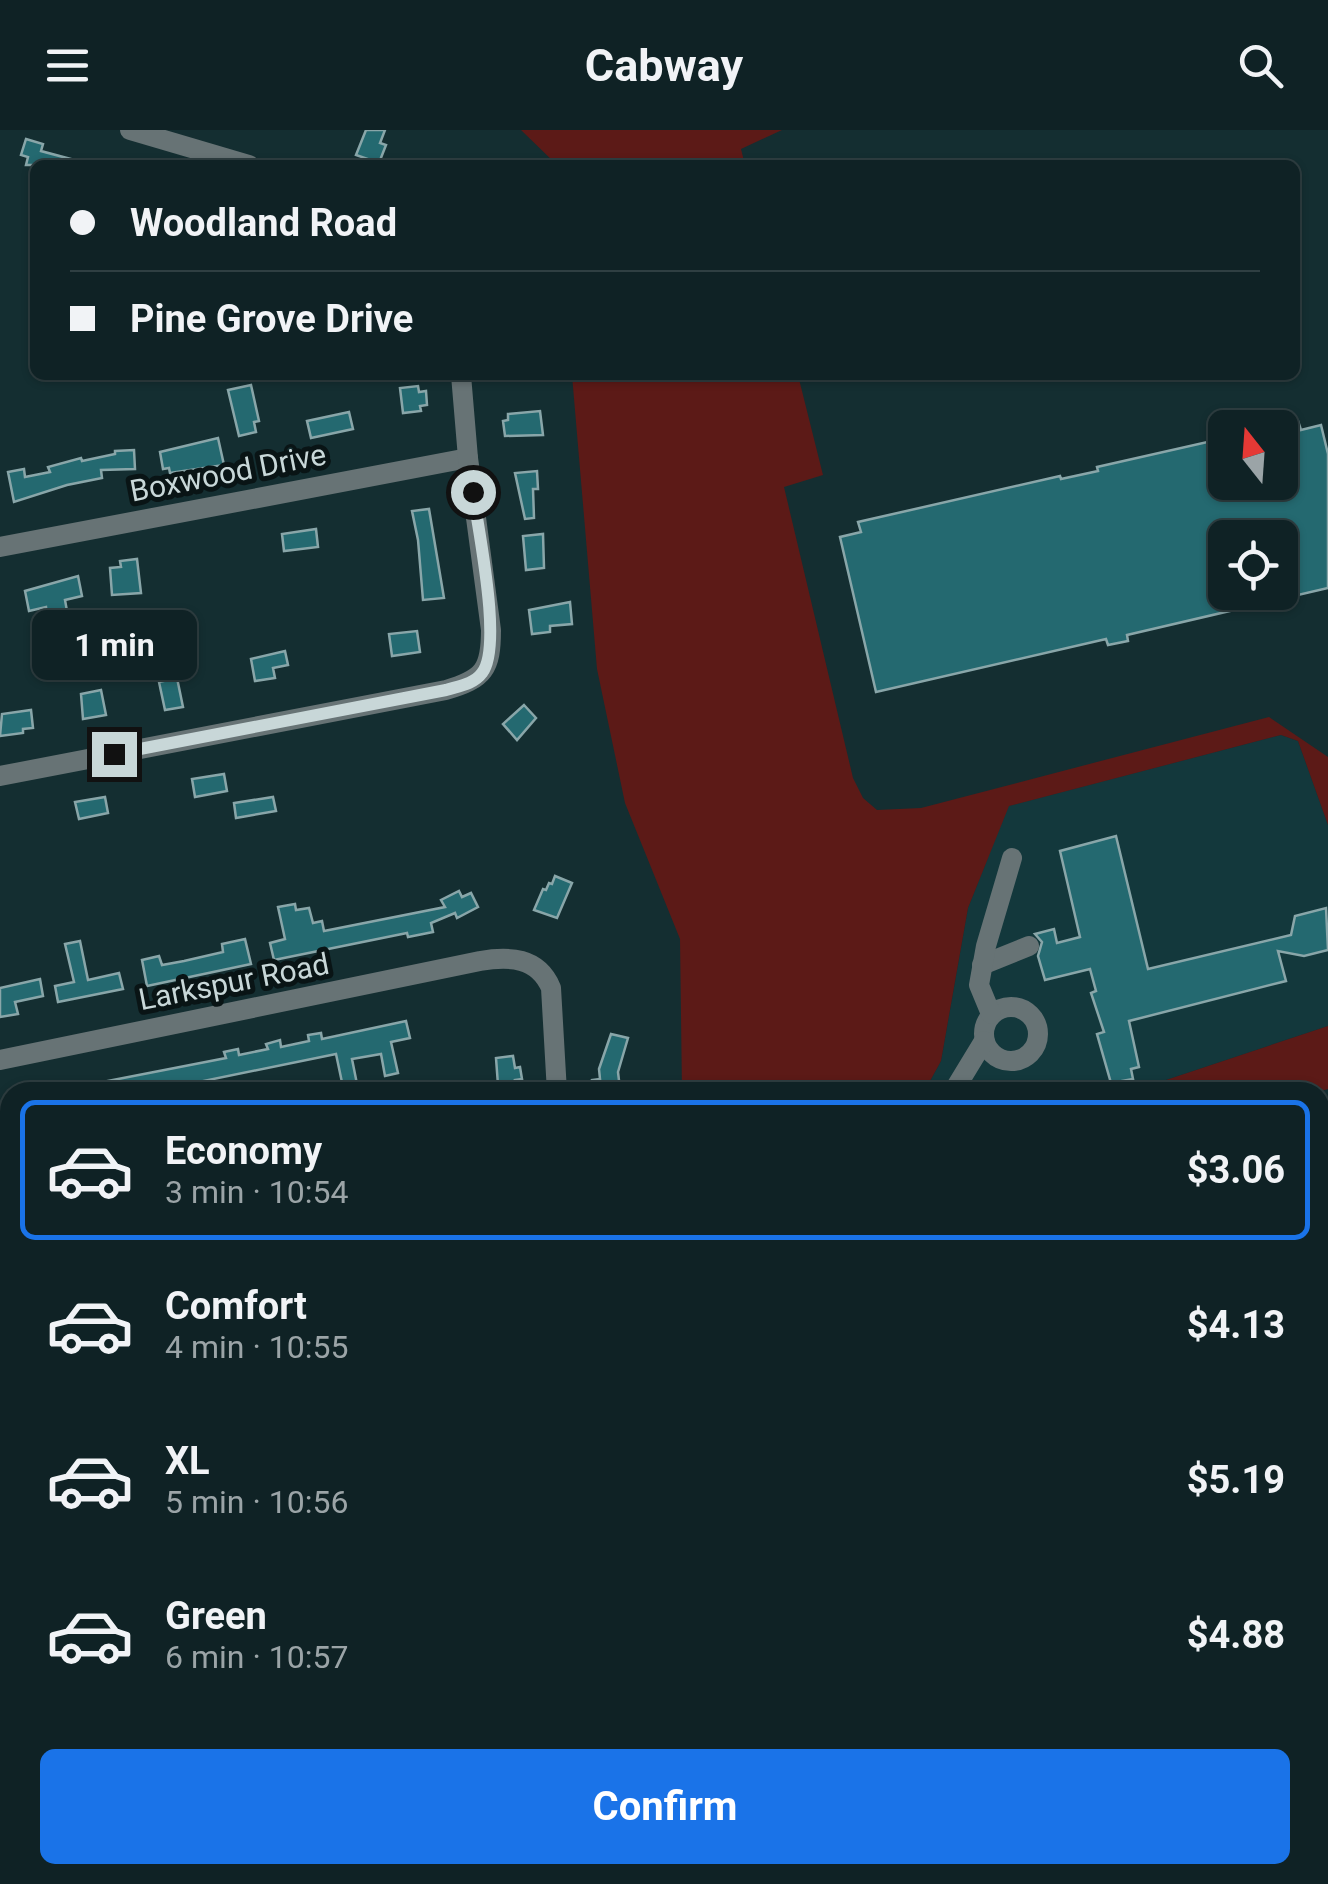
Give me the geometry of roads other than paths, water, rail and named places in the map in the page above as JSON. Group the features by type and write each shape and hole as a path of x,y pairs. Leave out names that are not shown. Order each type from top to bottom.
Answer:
{"street":[{"path":"130,130 231,160"},
{"path":"0,776 363,706 468,684 479,677 491,655 491,630 461,380"},
{"name":"Boxwood Drive","path":"0,547 468,458"},
{"path":"991,1014 979,984 1012,858"},
{"path":"982,965 1028,946"},
{"name":"Larkspur Road","path":"0,1060 510,958 532,964 548,979 556,1082"},
{"path":"968,1082 1033,1050 1037,1026 1033,1017 1020,1008 1000,1008 991,1014 983,1031 993,1055 1009,1061"},
{"path":"960,1082 984,1041"}]}
